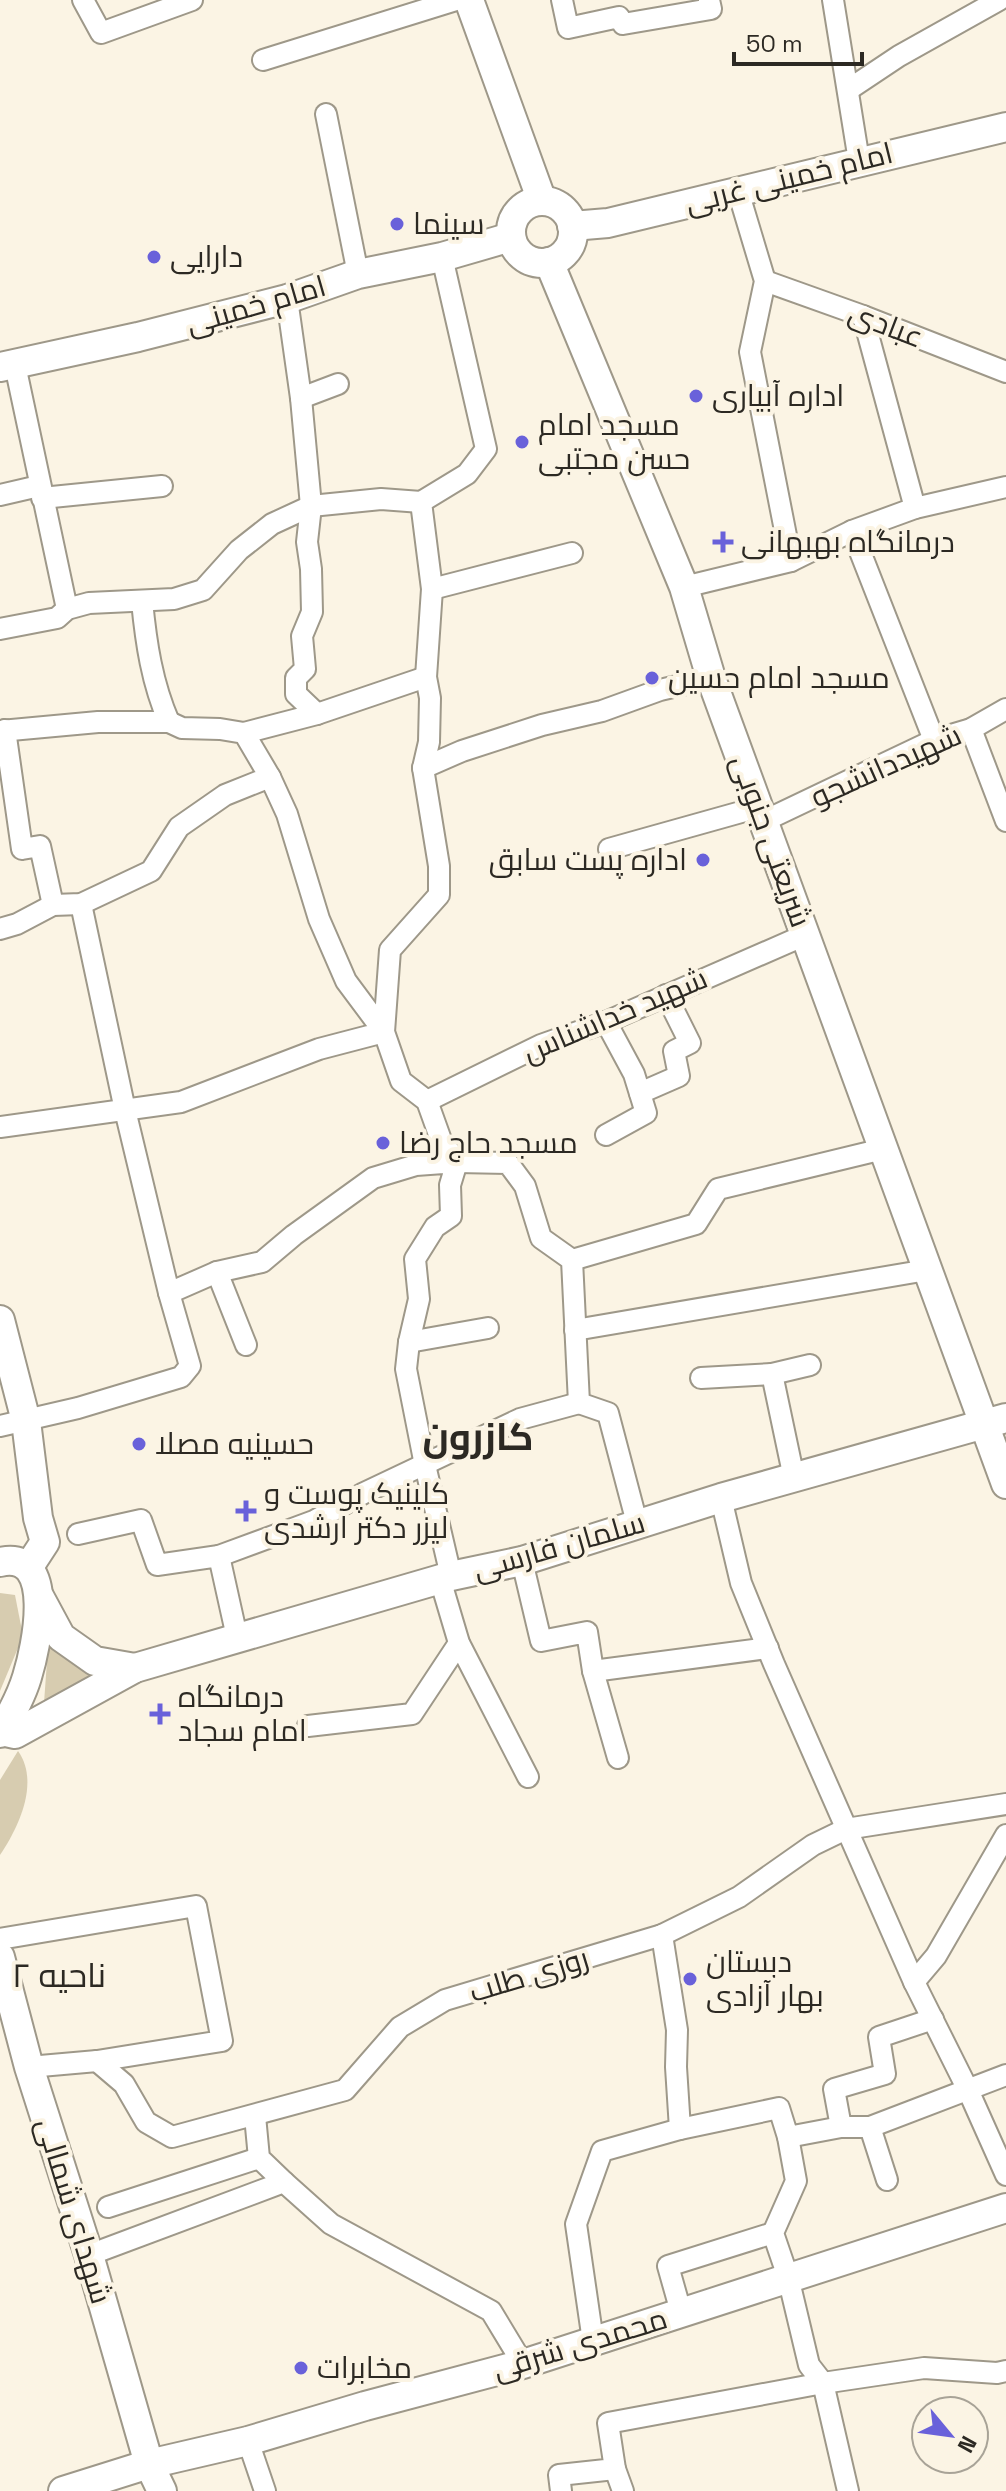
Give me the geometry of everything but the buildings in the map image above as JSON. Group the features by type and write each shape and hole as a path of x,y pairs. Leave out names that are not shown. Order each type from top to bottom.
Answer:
{"main road":[{"path":"469,0 542,201"},
{"name":"امام خمینی غربی","path":"572,226 608,223 1006,127"},
{"path":"542,201 556,204 572,226 572,239 566,251 549,262 532,262 524,258 513,245 511,237 517,214 529,204 542,201"},
{"name":"امام خمینی","path":"8,366 287,299 358,274 442,257 511,237"},
{"name":"شریعتی جنوبی","path":"549,262 684,587 711,678 927,1270 994,1421 1006,1484"},
{"path":"0,1320 13,1424 45,1542 30,1565 13,1564"},
{"name":"سلمان فارسی","path":"0,1732 15,1734 135,1668 446,1578 522,1561 721,1498 994,1421"},
{"name":"سلمان فارسی","path":"13,1564 37,1580 40,1597 61,1637 95,1661 135,1668"},
{"path":"0,1732 16,1705 27,1677 36,1638 40,1597"},
{"name":"شهدای شمالی","path":"0,1957 29,2067 89,2255 149,2464 162,2491"},
{"name":"محمدی شرقی","path":"63,2491 149,2464 248,2441 523,2364 1006,2208"}],"street":[{"path":"83,0 101,33 192,0"},
{"path":"263,60 456,0"},
{"path":"562,0 568,28 619,17 623,24 711,9 709,0"},
{"path":"833,0 859,161"},
{"path":"848,90 990,2"},
{"path":"326,114 358,274"},
{"path":"738,191 765,281 750,352 791,561"},
{"path":"0,629 57,618 67,609 89,603 174,599 203,590 239,550 272,524 311,506 381,499 421,502 467,474 486,449 442,257"},
{"name":"عبادی","path":"765,281 1006,372"},
{"path":"287,299 301,398 311,506 307,542 312,612 302,636 305,669 296,678 296,694 317,714"},
{"path":"863,316 915,508"},
{"path":"8,366 67,609"},
{"path":"301,398 338,384"},
{"path":"0,495 162,486"},
{"path":"684,587 791,561 852,531 915,508 1006,487"},
{"path":"384,1032 390,950 439,895 439,866 423,768 429,742 430,698 426,677 432,589 421,502"},
{"path":"852,531 934,740"},
{"path":"432,589 572,553"},
{"path":"142,601 145,635 157,694 169,722"},
{"path":"53,905 40,846 22,849 3,730 98,722 169,722 182,728 244,733 317,714 426,677"},
{"path":"423,768 462,751 542,725 602,711 660,690 711,678"},
{"name":"شهیددانشجو","path":"609,849 762,814 934,740 971,729 1006,709"},
{"path":"971,729 1006,821"},
{"path":"244,733 287,814 319,919 346,981 384,1032 401,1081 427,1101 441,1140 457,1162"},
{"path":"0,929 17,924 53,905 81,904 151,871 179,827 225,795 270,777"},
{"path":"13,1424 181,1377 190,1366 125,1110 81,904"},
{"name":"شهید خداشناس","path":"427,1101 541,1045 606,1022 805,935"},
{"path":"640,1093 679,1076 674,1051 690,1043 666,995"},
{"path":"606,1022 634,1074 646,1113 606,1135"},
{"path":"0,1127 181,1102 319,1049 384,1032"},
{"path":"572,1260 696,1224 718,1189 883,1149"},
{"path":"457,1162 450,1185 451,1216 435,1227 415,1259 419,1299 406,1369 459,1643 528,1777"},
{"path":"169,1293 217,1272 262,1262 373,1178 416,1165 508,1163 525,1186 541,1238 572,1260"},
{"path":"572,1260 579,1403"},
{"path":"575,1330 927,1270"},
{"path":"217,1272 246,1345"},
{"path":"409,1342 488,1328"},
{"path":"701,1378 772,1374 810,1365"},
{"path":"772,1374 794,1478"},
{"path":"78,1534 141,1520 157,1565 219,1556 314,1521 364,1493 520,1419 579,1403 608,1413 637,1523"},
{"path":"721,1498 741,1583 768,1648 914,1982 1006,2175"},
{"path":"219,1556 237,1637"},
{"path":"522,1561 541,1641 587,1632 593,1671 618,1758"},
{"path":"308,1726 412,1714 459,1643"},
{"path":"593,1671 768,1648"},
{"name":"روزی طلب","path":"97,2061 124,2084 146,2122 172,2137 255,2116 345,2090 400,2027 445,2000 662,1935 739,1897 813,1845 846,1829 1006,1804"},
{"path":"914,1982 936,1956 1006,1835"},
{"path":"0,1939 196,1906 222,2041 97,2061 29,2067"},
{"path":"662,1935 677,2030 680,2129"},
{"path":"841,2127 834,2089 885,2074 879,2037 933,2019"},
{"path":"788,2137 841,2127 870,2127 1006,2075"},
{"path":"593,2341 576,2224 602,2151 680,2129 779,2108 796,2181 773,2233 788,2277 809,2365 823,2383 848,2491"},
{"path":"255,2116 259,2158 284,2182 331,2224 491,2311 523,2364"},
{"path":"870,2127 887,2180"},
{"path":"108,2207 259,2158"},
{"path":"89,2255 284,2182"},
{"path":"681,2312 668,2266 773,2233"},
{"path":"623,2491 615,2469 608,2423 823,2383 924,2368 1006,2371"},
{"path":"248,2441 265,2491"},
{"path":"561,2491 559,2475 615,2469"}],"shaded area":[{"path":"0,1593 15,1595 23,1636 0,1691"},
{"path":"42,1630 100,1671 44,1703 47,1661"},
{"path":"18,1751 27,1776 27,1790 20,1818 0,1855 0,1780"}],"place":[{"name":"سینما","path":"397,224"},
{"name":"دارایی","path":"154,257"},
{"name":"اداره آبیاری","path":"696,396"},
{"name":"مسجد امام حسن مجتبی","path":"522,442"},
{"name":"درمانگاه بهبهانی","path":"723,542"},
{"name":"مسجد امام حسین","path":"652,678"},
{"name":"اداره پست سابق","path":"703,860"},
{"name":"مسجد حاج رضا","path":"383,1143"},
{"name":"حسینیه مصلا","path":"139,1444"},
{"name":"کلینیک پوست و لیزر دکتر ارشدی","path":"246,1511"},
{"name":"درمانگاه امام سجاد","path":"160,1714"},
{"name":"دبستان بهار آزادی","path":"690,1979"},
{"name":"مخابرات","path":"301,2368"}],"district":[{"name":"کازرون","path":"478,1437"},
{"name":"ناحیه ۲","path":"59,1975"}]}
